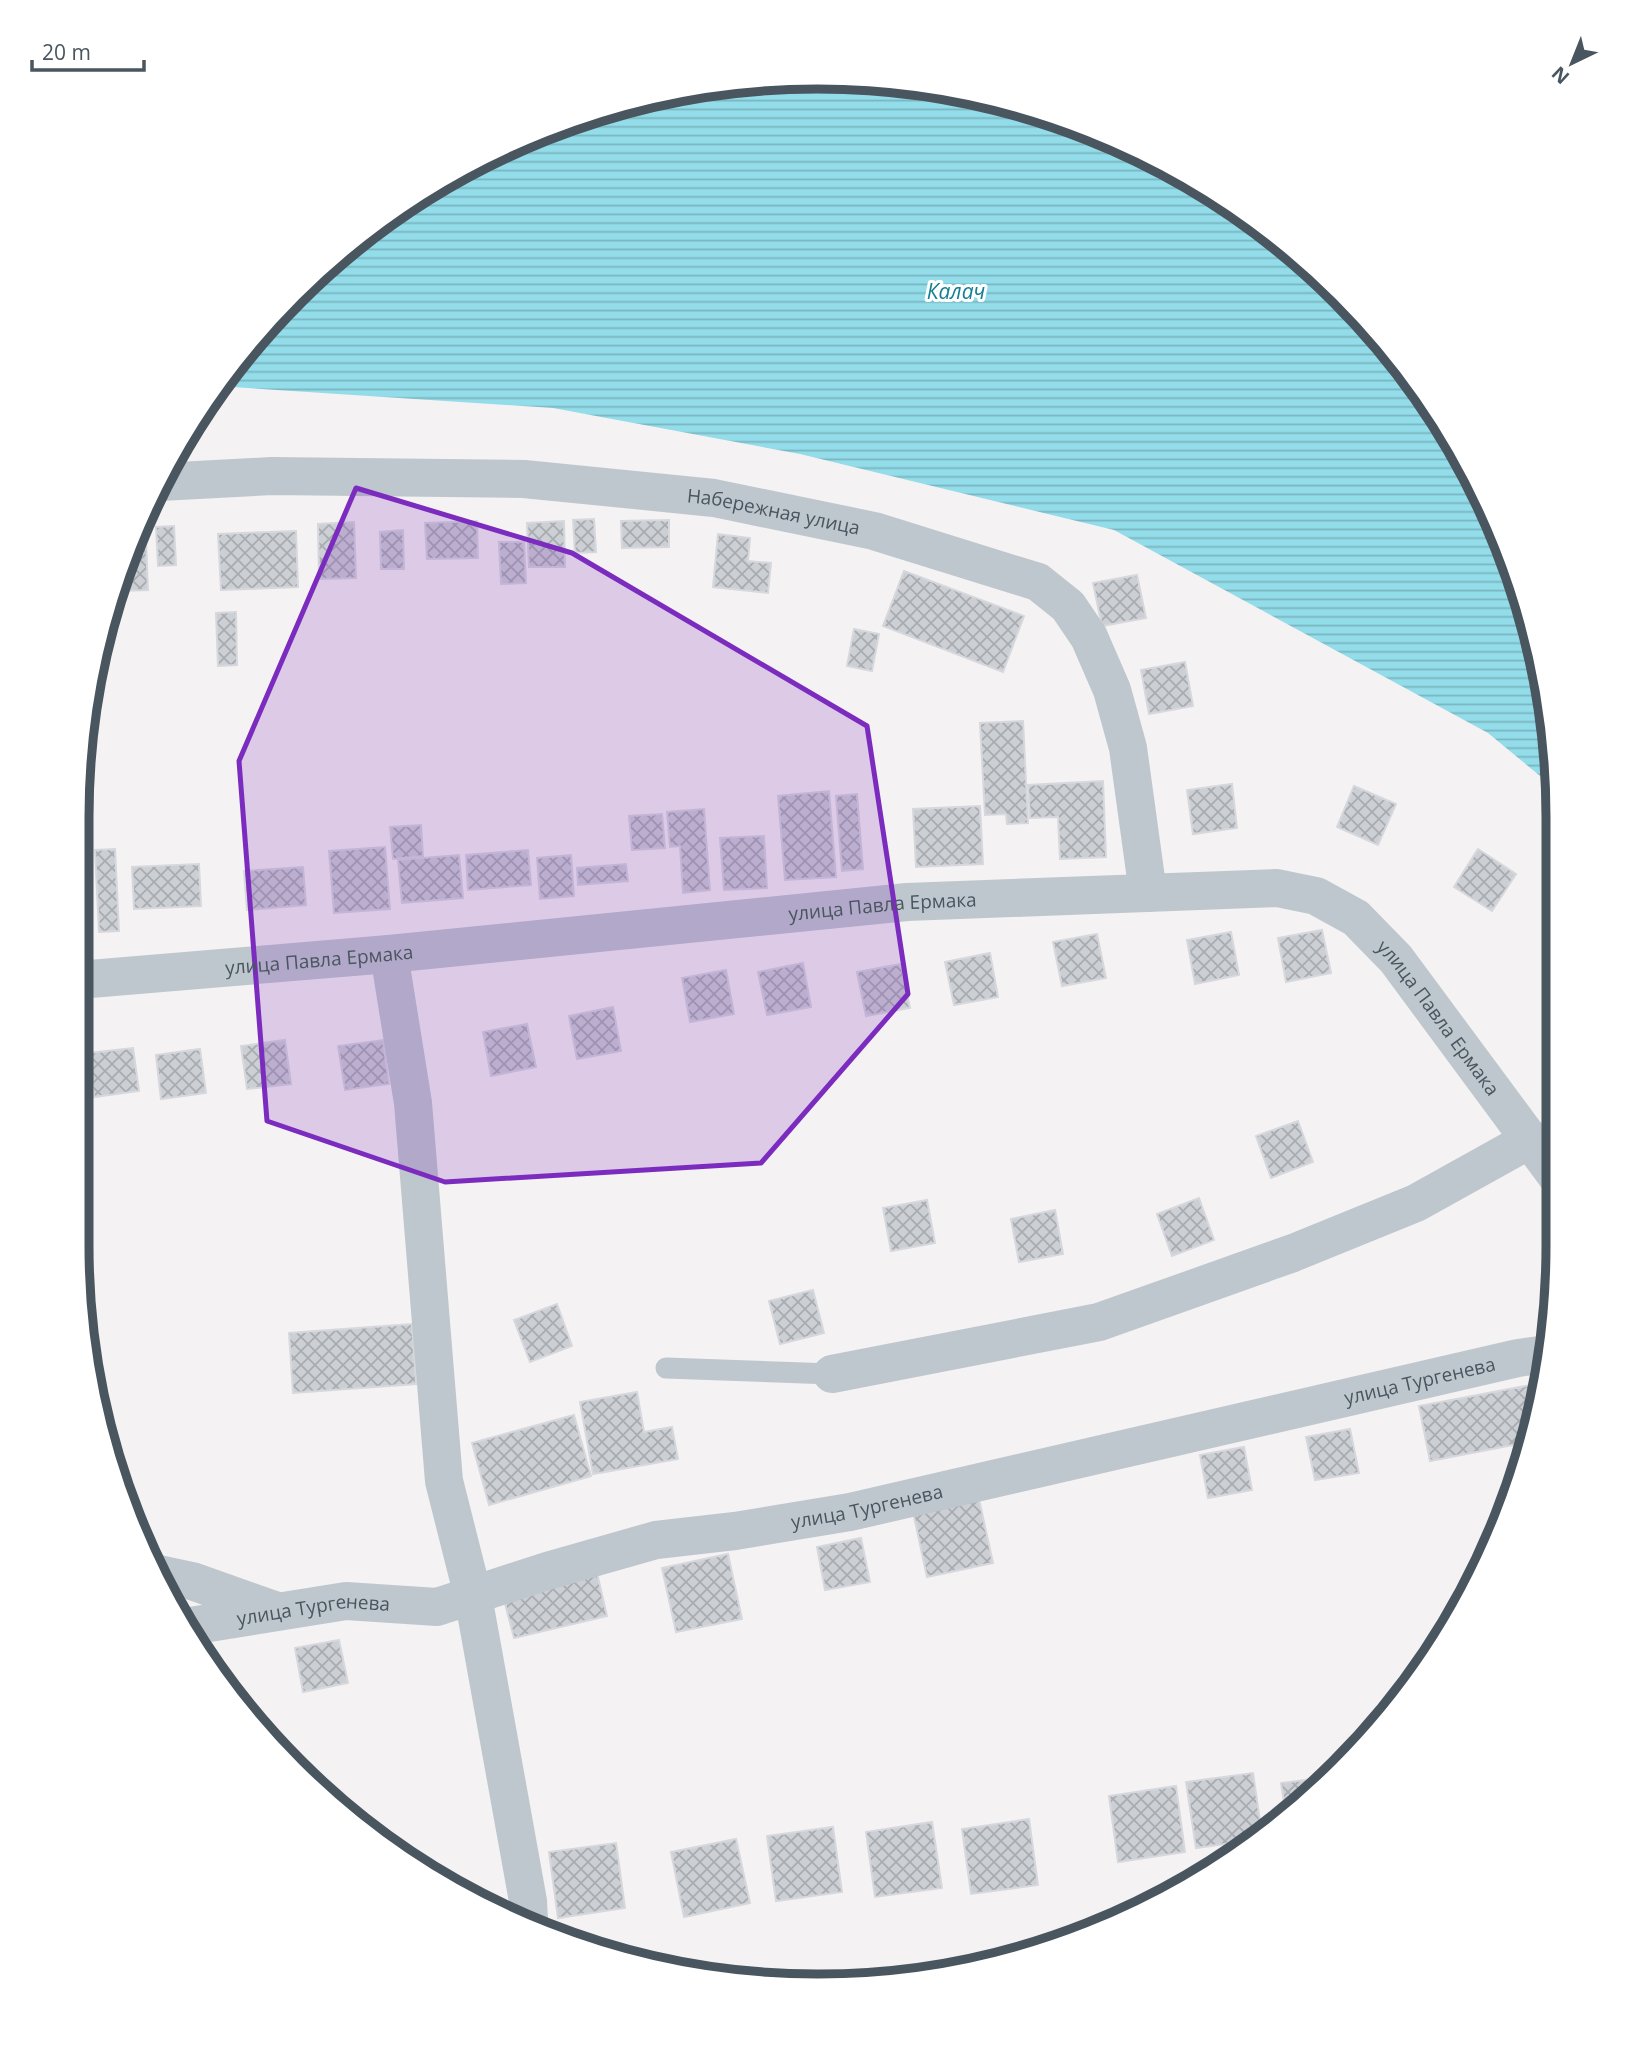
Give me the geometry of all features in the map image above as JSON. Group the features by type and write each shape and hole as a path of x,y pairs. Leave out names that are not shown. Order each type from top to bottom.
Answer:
{"street":[{"name":"Набережная улица","path":"171,481 272,476 524,479 714,498 874,531 1038,582 1068,606 1089,637 1112,690 1128,748 1148,893"},
{"name":"улица Павла Ермака","path":"89,979 388,954 907,902 1277,888 1316,896 1356,918 1396,959 1546,1161"},
{"path":"388,954 412,1103 444,1481 473,1596 529,1914"},
{"path":"832,1374 1099,1322 1293,1253 1416,1203 1531,1139"},
{"name":"улица Тургенева","path":"196,1624 346,1601 438,1607 547,1571 656,1540 735,1531 850,1512 1538,1356"},
{"path":"168,1576 192,1581 279,1611"}],"lane":[{"path":"666,1368 832,1374"}],"highlighted area":[{"path":"356,488 572,553 867,726 908,994 761,1163 445,1182 267,1121 239,761"}],"water":[{"name":"Калач","path":"818,89 913,95 960,103 1052,128 1140,164 1222,212 1298,270 1365,337 1395,374 1423,413 1471,495 1507,583 1532,675 1540,722 1544,779 1488,733 1114,530 800,454 553,408 231,387 270,337 303,303 337,270 374,240 413,212 495,164 583,128 675,103 722,95"}],"building":[{"path":"594,519 596,552 575,553 573,520"},
{"path":"669,520 669,547 622,548 621,521"},
{"path":"477,521 478,558 427,559 425,523"},
{"path":"564,521 565,567 529,567 527,523"},
{"path":"354,522 356,578 319,579 318,524"},
{"path":"174,526 176,565 158,566 156,527"},
{"path":"403,530 404,569 381,569 380,532"},
{"path":"296,531 298,587 221,590 218,534"},
{"path":"718,534 750,538 748,561 771,563 768,593 713,587"},
{"path":"145,540 146,540 148,590 126,591"},
{"path":"499,542 524,542 526,583 501,584"},
{"path":"904,571 1024,616 1003,672 883,626"},
{"path":"1137,575 1146,618 1102,626 1093,583"},
{"path":"236,612 237,665 218,666 216,613"},
{"path":"854,629 879,634 872,671 847,666"},
{"path":"1185,662 1193,706 1149,714 1141,670"},
{"path":"1023,721 1028,823 1007,824 1006,814 985,815 980,723"},
{"path":"1103,781 1106,857 1060,859 1058,817 1030,818 1028,785"},
{"path":"1232,784 1237,828 1193,834 1187,790"},
{"path":"1354,786 1396,804 1378,845 1337,827"},
{"path":"829,791 836,877 785,880 778,796"},
{"path":"857,794 863,869 842,871 836,796"},
{"path":"980,806 983,864 916,867 913,809"},
{"path":"704,809 710,890 683,893 680,846 670,847 667,812"},
{"path":"662,814 665,848 632,850 629,816"},
{"path":"421,825 423,856 393,859 390,827"},
{"path":"764,836 767,888 724,890 720,838"},
{"path":"385,847 390,909 334,913 329,851"},
{"path":"115,849 119,931 99,932 95,850"},
{"path":"1478,849 1516,874 1492,911 1454,887"},
{"path":"528,850 531,885 468,890 466,855"},
{"path":"459,855 463,898 402,903 398,860"},
{"path":"571,855 574,896 540,899 537,858"},
{"path":"199,864 201,906 134,909 132,867"},
{"path":"626,864 628,881 578,885 577,868"},
{"path":"303,867 306,905 247,910 244,871"},
{"path":"1322,930 1331,973 1286,982 1278,938"},
{"path":"1231,932 1239,975 1195,984 1187,940"},
{"path":"1097,934 1106,978 1062,986 1053,942"},
{"path":"990,953 998,997 954,1005 945,962"},
{"path":"803,963 811,1007 767,1015 758,972"},
{"path":"901,964 910,1008 866,1016 857,972"},
{"path":"726,970 734,1014 690,1022 682,978"},
{"path":"613,1007 621,1051 577,1059 569,1016"},
{"path":"527,1024 536,1067 491,1076 483,1032"},
{"path":"285,1040 291,1084 247,1089 241,1046"},
{"path":"383,1040 389,1084 345,1090 338,1046"},
{"path":"133,1048 139,1091 94,1097 89,1053"},
{"path":"200,1049 206,1093 161,1099 156,1055"},
{"path":"1298,1121 1313,1162 1271,1178 1256,1136"},
{"path":"1199,1198 1214,1240 1172,1256 1157,1214"},
{"path":"927,1200 935,1243 891,1251 883,1208"},
{"path":"1055,1210 1063,1254 1019,1262 1011,1219"},
{"path":"813,1290 824,1333 780,1344 769,1301"},
{"path":"557,1304 572,1346 530,1362 514,1320"},
{"path":"412,1324 416,1384 293,1393 289,1333"},
{"path":"1533,1385 1518,1444 1430,1461 1419,1406"},
{"path":"637,1392 644,1432 672,1427 678,1459 593,1474 580,1402"},
{"path":"574,1415 591,1476 489,1505 472,1443"},
{"path":"1350,1429 1359,1473 1315,1480 1306,1437"},
{"path":"1244,1447 1252,1490 1208,1498 1200,1455"},
{"path":"979,1499 993,1563 927,1577 913,1512"},
{"path":"861,1538 870,1582 825,1590 817,1547"},
{"path":"728,1554 742,1619 676,1632 662,1568"},
{"path":"597,1573 607,1616 514,1638 503,1596"},
{"path":"339,1640 348,1683 303,1692 295,1648"},
{"path":"1253,1773 1260,1823 1234,1843 1196,1848 1186,1782"},
{"path":"1312,1779 1284,1804 1281,1783"},
{"path":"1176,1786 1185,1852 1118,1862 1109,1796"},
{"path":"1029,1819 1038,1885 971,1894 962,1829"},
{"path":"932,1822 942,1888 875,1897 866,1832"},
{"path":"833,1827 842,1892 776,1901 767,1836"},
{"path":"736,1839 750,1903 684,1917 671,1852"},
{"path":"616,1843 625,1908 558,1918 549,1852"}]}
